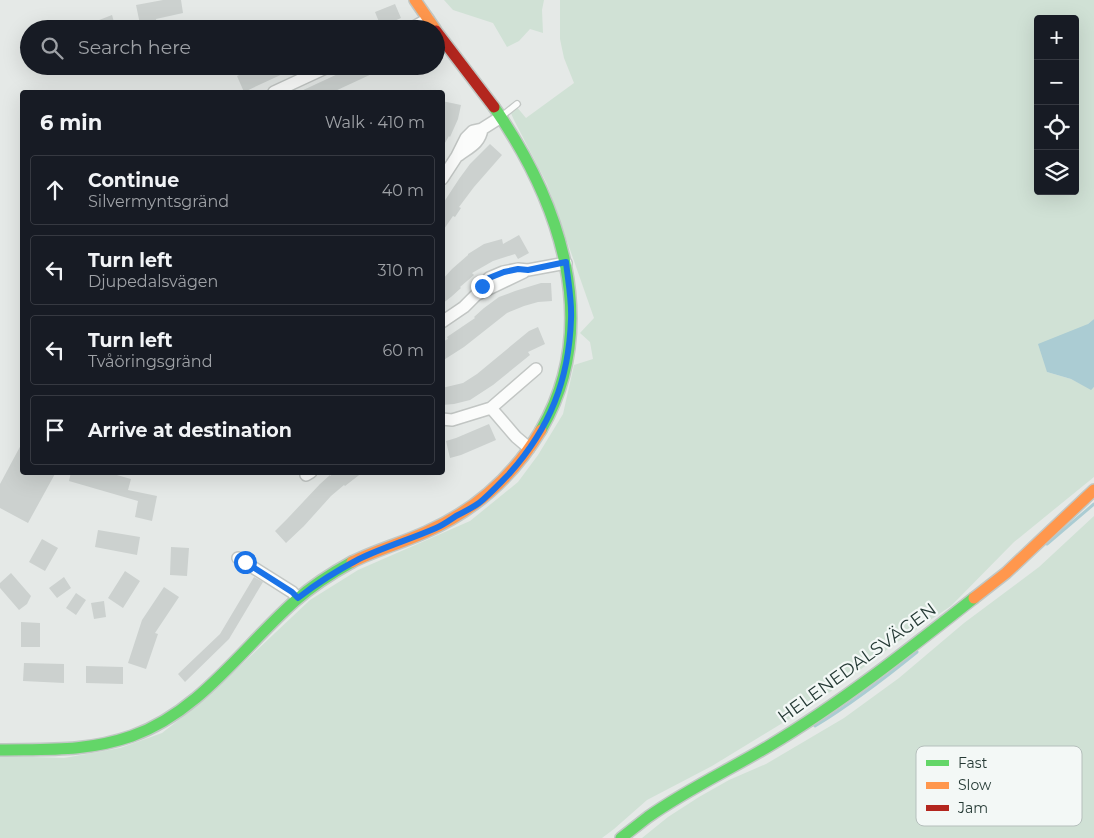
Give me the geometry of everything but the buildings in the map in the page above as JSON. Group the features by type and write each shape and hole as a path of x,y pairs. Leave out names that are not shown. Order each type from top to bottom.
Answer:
{"street":[{"path":"415,0 429,20"},
{"path":"0,750 71,749 114,742 164,721 200,694 312,586 359,559 438,528 477,504 516,465 538,436 555,402 568,354 572,318 563,249 540,185 521,150 501,117 445,42"},
{"path":"278,90 311,75"},
{"path":"445,174 457,156 472,146 480,137 482,130 501,117"},
{"path":"445,320 464,307 476,295 528,270 566,262"},
{"path":"446,421 491,408 536,369"},
{"path":"491,408 516,437 529,448"},
{"name":"HELENEDALSVÄGEN","path":"621,838 648,817 769,746 830,707 876,674 1006,573 1094,490"},
{"path":"238,558 292,592 298,598"}],"lane":[{"path":"501,117 506,111 517,104"}],"green space":[{"path":"444,0 544,0 542,10 543,33 530,29 519,41 507,47 493,23 453,10"},
{"path":"560,0 1094,0 1094,319 1047,372 1071,379 1091,389 1094,387 1094,477 1014,542 951,606 794,716 712,766 647,800 602,838 0,838 0,756 64,758 120,748 162,733 204,700 310,600 358,570 470,521 518,482 538,455 563,414 574,365 593,359 590,342 580,333 594,318 547,184 510,111 516,106 526,118 574,83 564,58 560,39"},
{"path":"1094,516 1094,838 642,838 668,817 699,797 729,780 766,764 844,718 899,678 964,623 1039,567"}],"water":[{"path":"1094,319 1094,387 1091,390 1071,379 1047,372 1038,344 1088,324"}],"waterway":[{"path":"1047,544 1094,504"},
{"path":"815,726 842,709 917,652"}],"traffic: fast":[{"path":"494,107 517,143 537,182 554,222 565,264 571,306 569,348 559,389 541,430"},
{"path":"0,750 66,749 99,745 132,736 156,725 200,695 302,595 337,570 352,562"},
{"path":"621,838 662,807 769,746 822,712 974,598"}],"traffic: slow":[{"path":"415,0 429,20"},
{"path":"352,562 426,532 477,502 492,490 518,463 541,430"},
{"path":"974,598 1006,573 1094,490"}],"traffic: jam":[{"path":"445,43 494,107"}],"route":[{"path":"245,562 292,592 298,598 312,586 359,559 438,528 477,504 516,465 538,436 547,419 555,402 565,369 572,318 566,262 528,270 518,269 504,272 489,278 482,286"}]}
